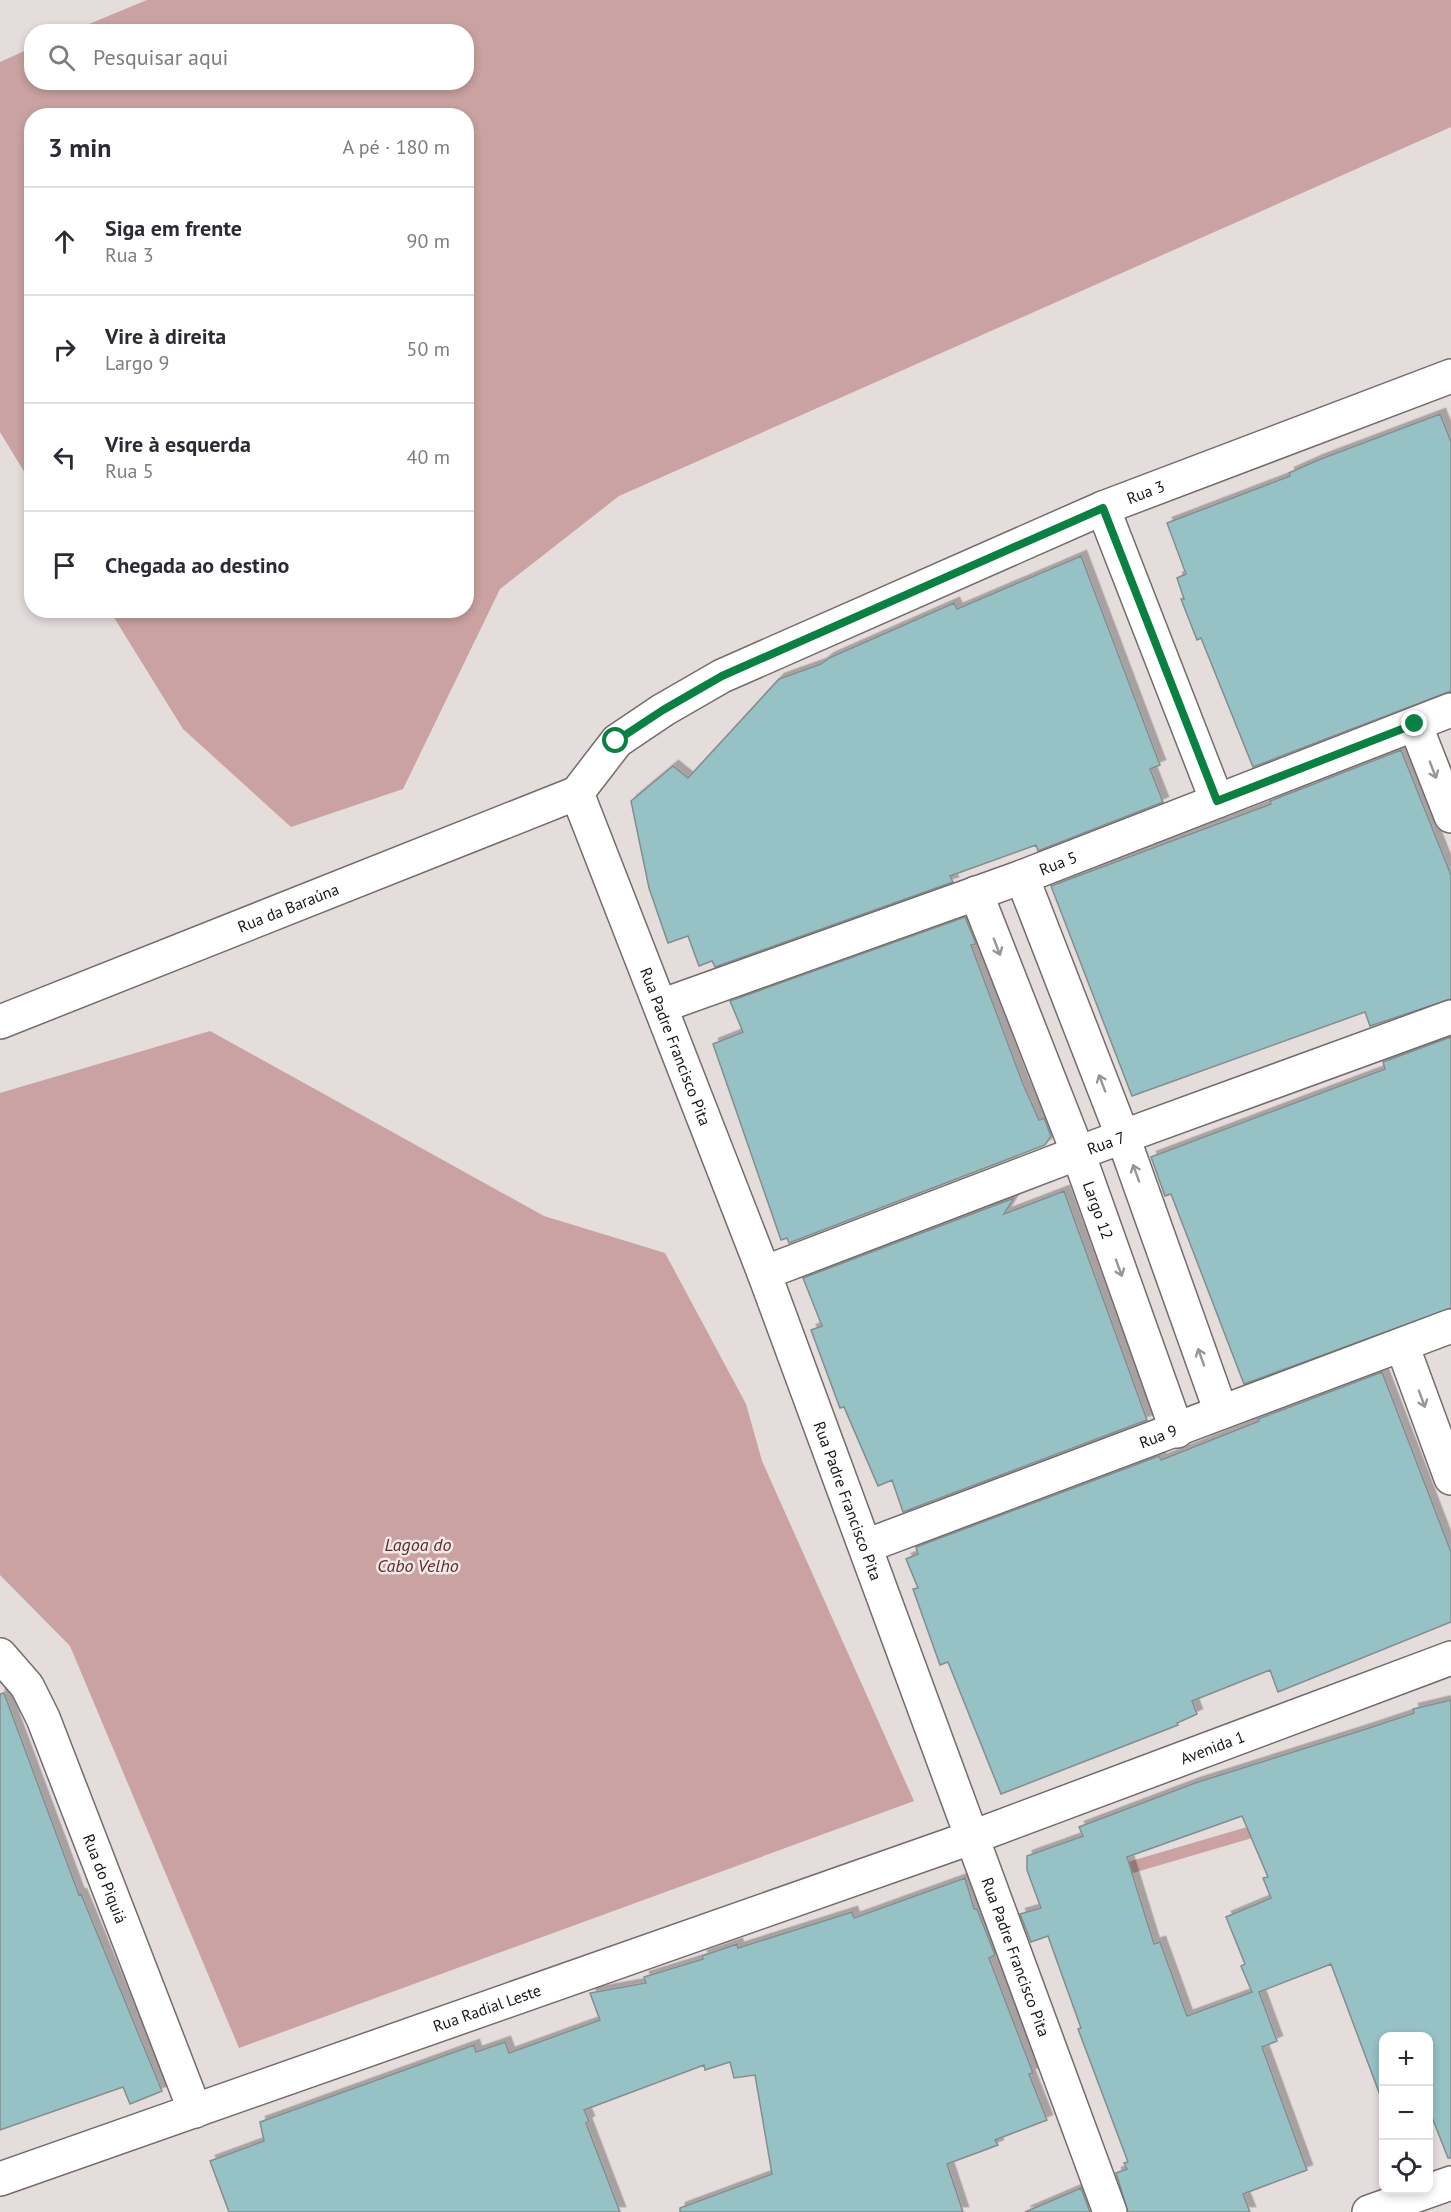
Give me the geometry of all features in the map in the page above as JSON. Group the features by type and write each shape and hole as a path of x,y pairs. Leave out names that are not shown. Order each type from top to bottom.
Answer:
{"street":[{"name":"Rua 3","path":"578,793 616,741 663,710 722,676 1103,508 1451,376"},
{"path":"1103,508 1217,801"},
{"name":"Rua 5","path":"661,1006 1022,877 1451,710"},
{"path":"1415,724 1451,816"},
{"name":"Rua Padre Francisco Pita","path":"578,793 764,1273 1110,2212"},
{"name":"Rua da Baraúna","path":"2,1018 578,793"},
{"path":"1022,877 1123,1137 1221,1412"},
{"name":"Largo 12","path":"976,893 1078,1153 1177,1431"},
{"name":"Rua 7","path":"764,1273 1078,1153 1451,1017"},
{"name":"Rua 9","path":"866,1546 1402,1345 1450,1330"},
{"path":"1402,1345 1451,1478"},
{"name":"Rua do Piquiá","path":"0,1655 27,1686 43,1718 195,2111"},
{"name":"Avenida 1","path":"973,1837 1451,1658"},
{"name":"Rua Radial Leste","path":"0,2179 973,1837"},
{"path":"1369,2212 1451,2183"}],"water":[{"path":"147,0 1451,0 1451,127 619,496 500,589 403,789 291,827 183,729 114,618 474,618 474,108 24,108 24,471 0,432 0,62 24,51 24,90 474,90 474,24 89,24"},
{"name":"Lagoa do Cabo Velho","path":"210,1031 544,1216 665,1253 746,1404 762,1461 914,1801 239,2048 70,1646 0,1575 0,1093"}],"building":[{"path":"1440,414 1451,442 1451,691 1253,767 1201,638 1197,640 1181,599 1184,599 1177,578 1186,574 1167,523 1290,476 1289,473 1318,460"},
{"path":"1081,556 1160,765 1150,769 1163,802 1038,851 1036,845 950,876 953,882 715,967 712,961 699,966 688,936 668,943 649,888 631,801 673,766 688,778 779,679 821,664 829,658 954,603 957,609"},
{"path":"1401,750 1451,875 1451,999 1370,1026 1365,1012 1132,1096 1051,886 1271,804 1270,801"},
{"path":"965,917 976,944 971,945 1023,1084 1039,1120 1044,1118 1051,1136 1045,1145 789,1243 787,1238 781,1240 713,1044 743,1032 730,1001"},
{"path":"1451,1037 1451,1308 1244,1384 1171,1194 1165,1196 1151,1157 1385,1069 1383,1062"},
{"path":"1064,1191 1147,1420 903,1512 892,1480 878,1486 844,1407 840,1408 811,1330 822,1326 803,1278 1014,1198 1004,1214"},
{"path":"1382,1372 1451,1552 1451,1622 1278,1692 1270,1670 1192,1701 1197,1714 1177,1723 1178,1725 1001,1794 948,1662 940,1665 913,1589 918,1588 906,1559 918,1554 916,1547 1159,1456 1161,1460 1259,1421 1258,1419"},
{"path":"4,1693 79,1895 81,1894 162,2091 130,2104 123,2087 0,2130 0,1694"},
{"path":"1451,1700 1451,2158 1448,2158 1433,2120 1433,2032 1379,2032 1379,2092 1331,1964 1259,1992 1277,2041 1262,2047 1307,2170 1243,2194 1250,2212 1128,2212 1116,2173 1127,2169 1124,2163 1128,2162 1078,2029 1081,2028 1048,1936 1031,1942 1020,1914 1041,1908 1027,1870 1027,1856 1083,1836 1079,1827 1195,1783 1414,1713 1413,1709","holes":["1242,1816 1268,1877 1263,1878 1271,1898 1226,1917 1245,1964 1241,1966 1252,1992 1187,2016 1160,1942 1154,1944 1127,1857"]},
{"path":"965,1878 974,1909 977,1909 995,1955 989,1958 1033,2073 1029,2074 1047,2120 995,2140 998,2145 947,2164 963,2212 680,2212 680,2208 772,2174 755,2075 734,2078 730,2062 705,2070 704,2065 584,2110 589,2121 586,2123 620,2212 229,2212 210,2161 264,2141 260,2122 474,2045 476,2052 505,2042 509,2053 600,2020 590,1993 646,1983 644,1977 703,1959 702,1956 737,1944 738,1948 852,1912 854,1918"},
{"path":"1081,2188 1090,2212 1025,2212"}],"waterway":[{"path":"1115,1872 1265,1828"}],"route":[{"path":"616,741 663,710 722,676 1103,508 1217,801 1415,724"}]}
